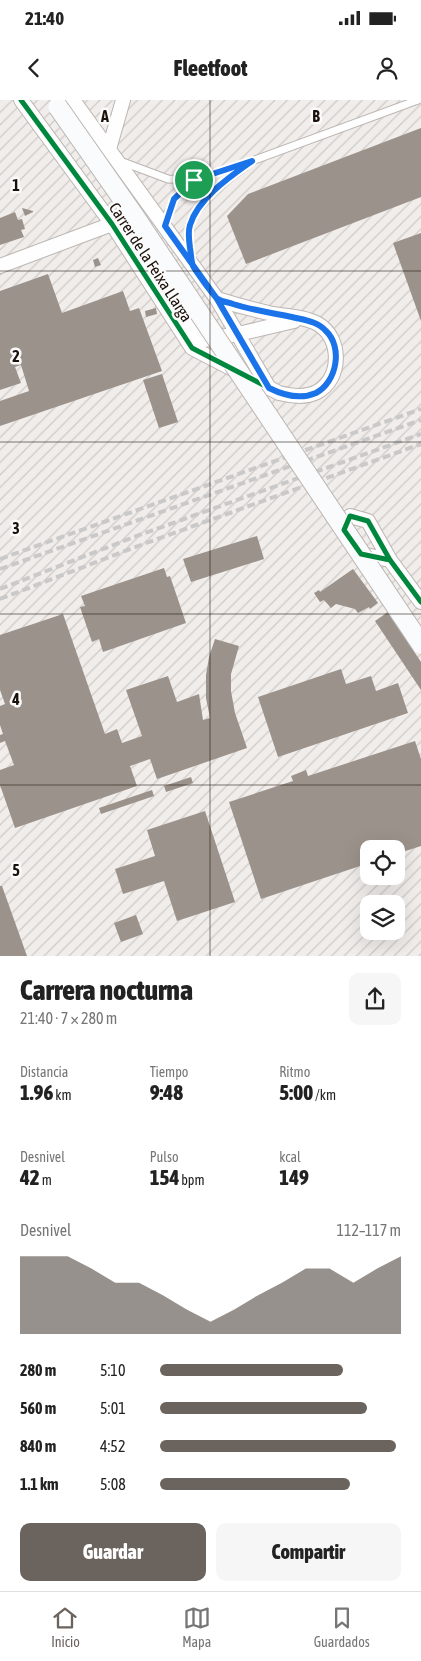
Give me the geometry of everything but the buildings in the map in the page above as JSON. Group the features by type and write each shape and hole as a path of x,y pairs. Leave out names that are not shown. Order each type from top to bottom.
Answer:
{"main road":[{"name":"Carrer de la Feixa Llarga","path":"65,104 138,222 421,644"}],"street":[{"name":"Carrer de la Feixa Llarga","path":"21,100 112,224 192,348 279,393 291,396 315,393 323,388 330,379 336,358 333,339 318,324 308,320 249,309 217,299"},
{"path":"112,154 123,100"},
{"name":"Carrer de la Feixa Llarga","path":"65,104 112,154 165,226 217,299 269,388"},
{"name":"Carrer de la Feixa Llarga","path":"112,224 131,240 182,319 203,340 238,334 291,321 308,320"},
{"path":"0,266 112,224"},
{"path":"390,560 421,602"}],"lane":[{"path":"112,154 141,170 168,179 194,180 252,161 418,100"},
{"path":"193,266 189,244 190,226 199,208 222,182 252,161"},
{"path":"165,226 174,199 194,180"}],"shaded area":[{"path":"0,100 421,100 421,956 0,956"}],"railway":[{"path":"0,559 421,409"},
{"path":"0,569 421,420"},
{"path":"0,589 134,537 421,434"},
{"path":"0,599 138,546 421,444"}],"cycle path":[{"path":"21,100 112,224 192,348 279,393 294,396 308,395 317,392 331,378 335,368 335,348 326,330 318,324 302,318 273,314 217,299"},
{"path":"390,560 361,554 344,530 350,516 368,521 390,560 421,602"}],"route":[{"path":"194,180 174,199 165,226 193,266 217,299 269,388 291,396 315,393 323,388 334,370 336,349 333,339 326,331 318,324 308,320 249,309 217,299 193,266 189,244 190,226 199,208 222,182 252,161 194,180"}]}
